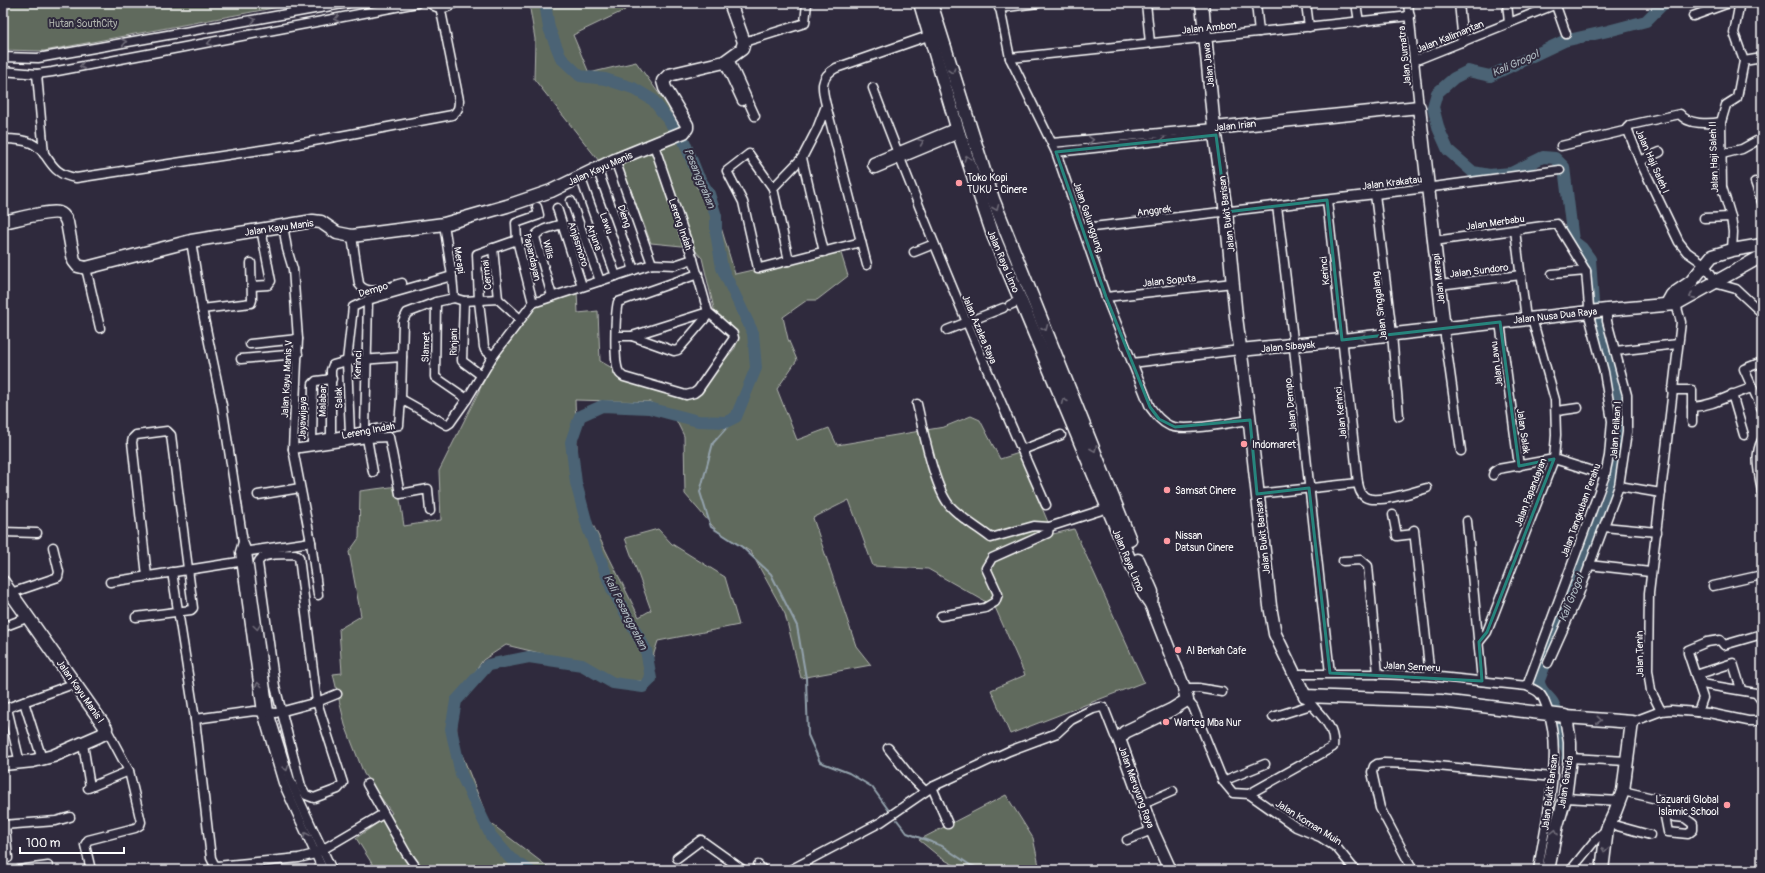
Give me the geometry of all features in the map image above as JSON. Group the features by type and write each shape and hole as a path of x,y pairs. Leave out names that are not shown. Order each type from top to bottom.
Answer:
{"street":[{"path":"3,57 38,58 348,3"},
{"path":"3,71 37,74 52,72 417,3"},
{"path":"659,143 684,132 687,128 687,125 665,88 663,81 664,78 669,75 727,61 742,49 744,42 730,3"},
{"path":"744,42 805,24 807,3"},
{"name":"Jalan Raya Limo","path":"920,3 928,36 986,215 1011,304 1033,314"},
{"name":"Jalan Raya Limo","path":"931,3 993,199 1033,314 1104,487 1152,592 1151,604"},
{"path":"999,5 1038,3"},
{"path":"1146,3 1150,43"},
{"name":"Jalan Jawa","path":"1202,3 1215,132"},
{"path":"1256,3 1259,32"},
{"path":"1306,3 1309,27"},
{"path":"1356,3 1359,22"},
{"name":"Jalan Sumatra","path":"1408,3 1419,110"},
{"path":"1459,3 1463,42"},
{"path":"1507,3 1509,23"},
{"path":"1693,16 1726,3 1733,3 1739,7 1734,33 1744,62 1762,58"},
{"path":"3,139 22,140 32,143 44,154 57,172 76,178 287,146 452,116 457,112 459,100 441,4"},
{"path":"1557,4 1566,34"},
{"name":"Jalan Kalimantan","path":"1414,61 1557,4"},
{"name":"Jalan Galunggung","path":"999,5 1010,58 1056,152 1084,228 1106,297 1150,407 1159,419 1175,427 1187,428 1250,420"},
{"name":"Jalan Ambon","path":"1010,58 1410,16"},
{"path":"868,265 826,105 822,82 826,75 832,70 928,36"},
{"path":"727,61 752,116"},
{"name":"Jalan Haji Saleh II","path":"1732,250 1733,232 1731,217 1722,187 1721,122 1726,105 1737,98 1744,62"},
{"path":"37,74 44,154"},
{"name":"Jalan Azalea Raya","path":"873,88 898,156 966,322 1046,505"},
{"path":"773,188 802,158 817,129 826,105"},
{"name":"Jalan Irian","path":"1056,152 1215,132 1419,110"},
{"name":"Jalan Merapi","path":"1419,110 1444,329 1461,451"},
{"name":"Jalan Haji Saleh I","path":"1715,282 1704,264 1687,252 1679,242 1640,161 1628,127 1680,114 1685,119 1709,124 1721,122"},
{"path":"1561,146 1628,130"},
{"path":"898,156 958,131"},
{"name":"Jalan Irian","path":"1052,143 1215,132"},
{"name":"Jalan Bukit Barisan","path":"1215,132 1226,212 1240,350 1250,420 1265,570 1273,623 1275,634 1308,700"},
{"path":"1722,154 1744,149 1762,138"},
{"name":"Jalan Kayu Manis","path":"86,268 191,241 284,225 317,221 337,233 352,236 444,224 507,206 551,191 614,160 659,143"},
{"name":"Lereng Indah","path":"533,303 652,264 675,265 693,259 659,143"},
{"path":"1640,161 1660,152"},
{"path":"789,261 773,188 749,154 727,171 743,202 756,266 760,268 789,261 862,242"},
{"path":"802,158 824,252"},
{"path":"614,160 652,264"},
{"name":"Dieng","path":"597,168 634,270"},
{"name":"Jalan Krakatau","path":"1226,212 1428,188 1560,170"},
{"name":"Lawu","path":"580,176 616,276"},
{"path":"1755,182 1762,202"},
{"name":"Jalan Singgalang","path":"1375,194 1392,334 1399,416"},
{"name":"Kerinci","path":"1327,200 1342,340"},
{"name":"Arjuna","path":"571,201 600,281"},
{"name":"Jalan Dempo","path":"1277,206 1294,345 1330,673"},
{"name":"Papandayan","path":"533,303 517,240 516,223 539,215 537,207"},
{"name":"Anjasmoro","path":"557,208 582,286"},
{"path":"3,222 51,212 60,213 65,217 74,261 78,266 86,268 100,328"},
{"name":"Anggrek","path":"1084,228 1226,212"},
{"path":"1704,218 1731,217"},
{"name":"Merapi","path":"444,224 454,298"},
{"name":"Wilis","path":"552,296 535,237 540,231 562,224"},
{"name":"Jalan Kayu Manis V","path":"284,225 287,249 293,269 298,339 293,449 311,542 318,596"},
{"name":"Jalan Merbabu","path":"1434,241 1558,225 1586,270"},
{"path":"252,286 268,285 271,281 261,228"},
{"name":"Jalan Papandayan","path":"1479,642 1487,632 1554,458 1557,411 1549,372 1529,318 1515,230"},
{"path":"352,236 359,284 362,288 366,291 372,291 402,283"},
{"path":"493,356 485,350 484,347 479,301 477,254 517,240"},
{"path":"191,241 202,309 222,405 243,542 265,712 318,852 322,868"},
{"path":"914,252 934,244"},
{"path":"1672,304 1672,295 1690,282 1704,264 1715,254 1762,245"},
{"name":"Cermai","path":"493,248 498,299"},
{"name":"Jalan Nusa Dua Raya","path":"1444,329 1529,318 1672,304 1762,256"},
{"path":"693,259 698,274 708,313 733,334 734,338 698,390 691,395 686,395 620,375 617,367 616,336 617,304 619,301 698,274"},
{"path":"202,309 248,304 252,300 251,263"},
{"path":"1552,274 1586,270"},
{"name":"Jalan Tangkuban Perahu","path":"1527,686 1605,475 1611,439 1611,409 1604,372 1589,312 1586,270"},
{"name":"Jalan Sundoro","path":"1439,285 1521,275"},
{"name":"Dempo","path":"347,362 352,309 355,304 452,276"},
{"path":"1715,282 1720,285 1736,289 1762,313"},
{"name":"Jalan Soputa","path":"1106,297 1233,283"},
{"path":"454,298 464,301 498,299 520,319"},
{"name":"Lereng Indah","path":"312,444 350,434 366,435 399,425 404,315 412,310 454,298"},
{"name":"Kerinci","path":"368,300 366,435 373,472"},
{"name":"Rinjani","path":"464,301 462,361 481,375"},
{"name":"Slamet","path":"436,302 435,377 467,399"},
{"path":"401,399 447,425 450,423 467,399 493,356 533,303"},
{"path":"947,330 1011,304"},
{"name":"Jalan Tenin","path":"1661,711 1652,690 1649,676 1650,572 1657,532 1672,390 1681,322 1672,304"},
{"name":"Jalan Pelikan I","path":"1548,663 1578,596 1619,486 1627,432 1628,407 1625,384 1615,351 1607,318 1607,310"},
{"path":"632,336 674,351 678,350 708,313"},
{"path":"616,336 632,336 708,313"},
{"name":"Jalan Lawu","path":"1500,322 1507,365 1510,405"},
{"name":"Jalan Sibayak","path":"1132,363 1240,350 1444,329"},
{"path":"250,344 298,339"},
{"name":"Jalan Kerinci","path":"1342,340 1358,483"},
{"path":"1615,351 1678,344"},
{"path":"241,359 298,354"},
{"path":"347,362 402,357"},
{"name":"Malabar","path":"331,438 331,370 333,365 347,362"},
{"name":"Salak","path":"347,362 350,434"},
{"path":"1762,362 1744,369 1762,409"},
{"name":"Jayawijaya","path":"312,444 313,384 316,381 332,379"},
{"path":"1692,407 1710,405 1732,394 1752,388"},
{"path":"1672,390 1691,390 1692,422"},
{"path":"1732,394 1744,435"},
{"path":"917,404 943,497 950,507 991,538 1034,526 1049,527 1108,508"},
{"name":"Jalan Salak","path":"1510,405 1519,466 1554,458"},
{"path":"1557,411 1578,408"},
{"path":"136,617 191,610 193,608 171,435 167,431 136,435 132,438 147,576"},
{"path":"293,449 312,444 366,435 389,437 400,494 428,489 430,511"},
{"path":"1022,450 1061,435"},
{"path":"1762,440 1757,459 1762,493"},
{"path":"1554,458 1605,475"},
{"path":"1493,475 1498,469 1519,466"},
{"path":"1257,494 1358,483 1363,496 1371,498 1397,496 1427,488"},
{"path":"1619,486 1661,493"},
{"name":"Jalan Raya Limo","path":"1104,487 1108,508 1144,594 1151,604"},
{"path":"258,495 300,488"},
{"path":"1393,515 1397,536 1414,532 1430,676"},
{"path":"1467,521 1482,681"},
{"path":"942,616 985,608 995,602 998,594 986,568 988,563 992,558 1048,533 1049,527"},
{"path":"1604,528 1657,532"},
{"path":"3,532 37,533"},
{"path":"244,552 311,542"},
{"path":"11,593 58,577 59,572 53,547"},
{"path":"295,554 299,557 318,702 343,783 338,789 314,798 306,795 301,786 275,686 258,563 264,556 295,554"},
{"path":"1343,561 1361,560 1368,566 1378,674"},
{"path":"110,582 245,561"},
{"path":"1589,565 1650,572"},
{"path":"172,572 195,719 211,858 217,866 254,866 299,858 318,852 383,814"},
{"path":"1713,586 1762,575"},
{"name":"Jalan Kayu Manis I","path":"3,582 76,683 106,728 103,734 68,751 42,759 3,764"},
{"path":"1151,604 1184,688 1187,700 1193,707 1223,781 1233,793 1249,794 1333,747 1334,739 1328,722 1308,700"},
{"path":"3,627 29,617"},
{"path":"1698,712 1703,698 1688,653 1689,649 1707,642 1720,640 1724,645 1762,634"},
{"path":"1741,689 1734,664 1732,663 1699,674 1702,684 1741,689 1756,693 1762,701"},
{"name":"Jalan Semeru","path":"1294,674 1330,673 1430,676 1527,686"},
{"path":"20,763 7,724 5,708 76,683"},
{"name":"Jalan Bukit Barisan","path":"1527,686 1541,695 1558,716 1552,777 1538,870"},
{"path":"1184,688 1198,688 1222,692"},
{"path":"195,719 254,711 276,713 318,702 336,694"},
{"name":"Jalan Meruyung Raya","path":"1170,870 1152,830 1119,739 1125,732 1172,710 1187,700"},
{"path":"1273,717 1308,700 1441,701 1558,716 1632,722 1661,711 1674,710 1698,712 1748,721 1762,721 1762,711"},
{"path":"24,702 42,759"},
{"path":"790,870 881,822 928,789 1009,751 1057,733 1071,720 1093,709 1101,707 1104,708 1115,736 1119,739"},
{"name":"Jalan Garuda","path":"1548,870 1573,758 1570,742 1558,716"},
{"path":"1602,870 1608,827 1621,796 1632,722"},
{"path":"91,870 86,846 88,840 135,828 140,825 141,822 128,771 106,728"},
{"path":"83,744 89,787 128,771"},
{"path":"888,748 906,772 928,789 948,824"},
{"path":"1573,758 1627,761"},
{"path":"1413,870 1380,808 1372,772 1374,766 1383,763 1410,764 1552,777"},
{"path":"1223,781 1265,764"},
{"path":"367,784 406,853 418,870"},
{"path":"1143,804 1173,791"},
{"name":"Jalan Koman Muin","path":"1249,794 1296,827 1320,837 1336,848 1355,870"},
{"path":"1565,798 1621,796 1661,800 1664,804 1666,816"},
{"path":"8,858 4,825 56,821 70,817"},
{"path":"1608,827 1650,835"},
{"path":"1571,870 1596,839 1608,827"},
{"path":"1127,840 1152,830"},
{"path":"676,858 701,840 743,870"},
{"path":"318,852 332,870"},
{"path":"18,870 48,866"}],"highlighted area":[{"path":"1216,135 1226,212 1327,200 1342,340 1500,322 1519,466 1554,459 1487,632 1479,642 1482,681 1330,673 1309,488 1257,494 1250,420 1175,427 1159,419 1150,407 1106,297 1056,152"}],"green space":[{"name":"Hutan SouthCity","path":"3,3 300,3 44,51 3,50"},
{"path":"529,3 621,3 625,10 573,35 589,73 636,62 668,106 697,188 709,187 735,274 840,250 848,276 817,300 807,300 783,317 788,339 797,360 777,389 797,440 829,428 837,445 944,427 971,416 980,420 1000,459 1019,453 1053,534 1074,529 1144,682 1010,734 991,690 1025,675 995,607 928,569 873,566 849,500 813,518 856,646 871,665 801,678 785,614 751,552 717,531 685,494 684,436 674,416 650,402 575,400 579,497 639,617 651,610 625,538 658,529 672,544 725,577 739,625 658,641 645,681 610,681 556,657 506,645 483,660 456,700 457,742 489,822 552,870 376,870 356,838 392,813 364,774 345,725 333,674 342,673 339,629 361,616 349,552 359,538 360,491 398,486 404,526 441,520 439,471 500,349 537,304 577,291 578,313 598,311 600,361 621,373 693,397 735,348 739,337 730,326 715,313 702,258 692,247 651,243 617,155 599,161 534,79 535,39"},
{"path":"1006,795 1033,838 1040,870 963,870 941,858 919,840"}],"waterway":[{"name":"Kali Pesanggrahan","path":"529,870 510,858 491,836 461,774 451,729 456,701 488,665 529,657 582,665 613,683 643,687 651,679 646,650 612,589 588,528 576,483 571,442 580,416 602,406 649,408 698,421 726,422 736,417 756,368 753,333 722,268 716,233 716,216 709,194 698,176 684,141 653,100 633,88 605,79 580,76 561,58 549,28 545,3"},
{"name":"Kali Grogol","path":"1593,304 1590,259 1582,248 1573,241 1564,167 1555,158 1543,157 1511,173 1489,175 1473,172 1448,150 1439,130 1433,107 1437,93 1454,78 1468,71 1490,76 1564,41 1646,21 1664,3"},
{"name":"Kali Grogol","path":"1567,758 1568,756 1555,708 1551,700 1540,687 1539,680 1615,482 1622,409 1600,321"},
{"path":"736,417 713,443 700,492 711,527 742,547 771,574 797,626 806,678 808,735 820,762 849,773 872,787 890,812"},
{"path":"897,820 907,833 942,846 970,865 984,870"}],"place":[{"name":"Toko Kopi TUKU - Cinere","path":"959,183"},
{"name":"Indomaret","path":"1244,444"},
{"name":"Samsat Cinere","path":"1167,490"},
{"name":"Nissan Datsun Cinere","path":"1167,541"},
{"name":"Al Berkah Cafe","path":"1178,650"},
{"name":"Warteg Mba Nur","path":"1166,722"},
{"name":"Lazuardi Global Islamic School","path":"1727,805"}],"water label":[{"name":"Pesanggrahan","path":"700,178"}]}
